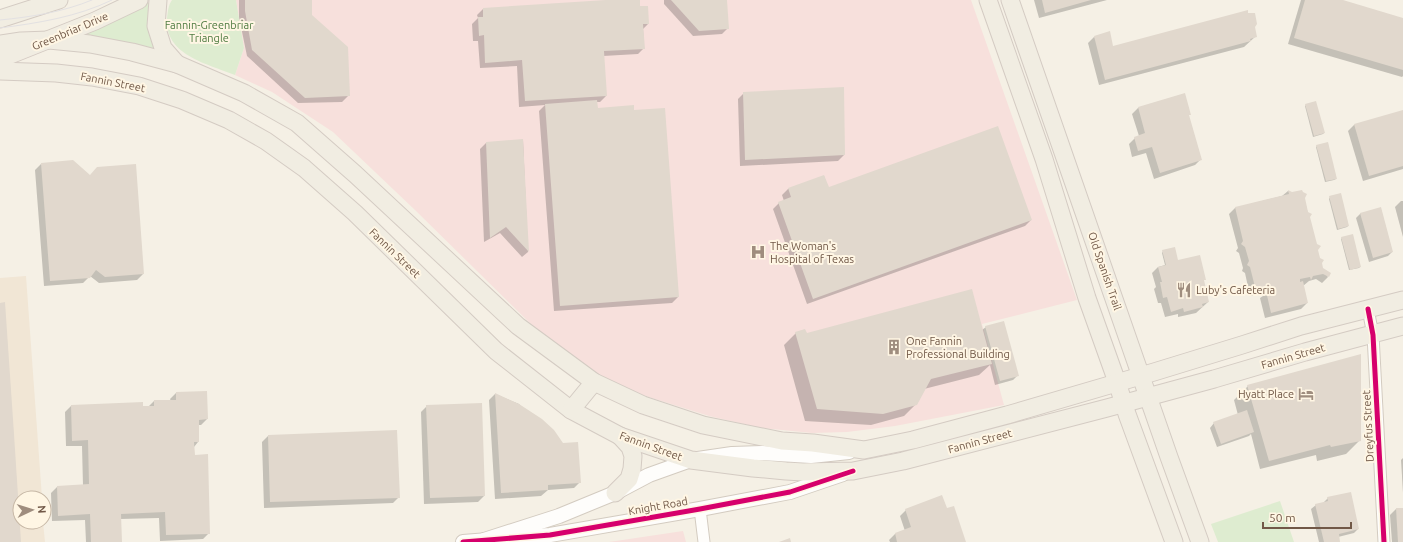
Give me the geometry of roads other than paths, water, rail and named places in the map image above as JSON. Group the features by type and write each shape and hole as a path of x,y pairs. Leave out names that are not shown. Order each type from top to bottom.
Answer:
{"main road":[{"path":"0,19 59,0"},
{"name":"Greenbriar Drive","path":"0,59 95,21 139,0"},
{"path":"158,0 156,26 163,48 178,64"},
{"name":"Old Spanish Trail","path":"1010,0 1200,542"},
{"path":"989,5 1005,20 1013,39 1028,50"},
{"path":"989,5 1043,156 1088,298 1124,403 1174,542"},
{"name":"Fannin Street","path":"0,44 21,41 49,40 90,44 132,52 178,64 244,93 297,124 355,174 518,326 594,382 643,406 703,425 782,441 813,443 864,450 913,440 1007,415 1141,376 1301,326 1403,300"},
{"name":"Fannin Street","path":"0,71 56,73 92,77 139,86 182,100 229,120 266,141 304,168 355,213 496,351 571,410 620,436 691,460 786,471 853,471 903,461 1148,397 1305,352 1403,326"},
{"path":"1043,156 1062,148"},
{"path":"571,410 594,382"},
{"path":"935,434 940,451"},
{"path":"615,493 629,479 632,469 633,456 630,447 620,436"}],"street":[{"name":"Dreyfus Street","path":"1368,309 1373,335 1384,542"},
{"name":"Knight Road","path":"484,540 559,516 615,493 649,475 691,460 732,454 811,456 864,450"},
{"name":"Knight Road","path":"463,542 550,535 700,509 790,492 853,471"},
{"path":"700,509 704,542"}],"tram line":[{"path":"0,20 47,13 70,8 92,0"},
{"path":"0,28 71,15 112,0"}],"place":[{"name":"The Woman's Hospital of Texas","path":"758,252"},
{"name":"Luby's Cafeteria","path":"1184,290"},
{"name":"One Fannin Professional Building","path":"894,347"},
{"name":"Hyatt Place","path":"1306,394"}],"park label":[{"name":"Fannin-Greenbriar Triangle","path":"209,31"}]}
